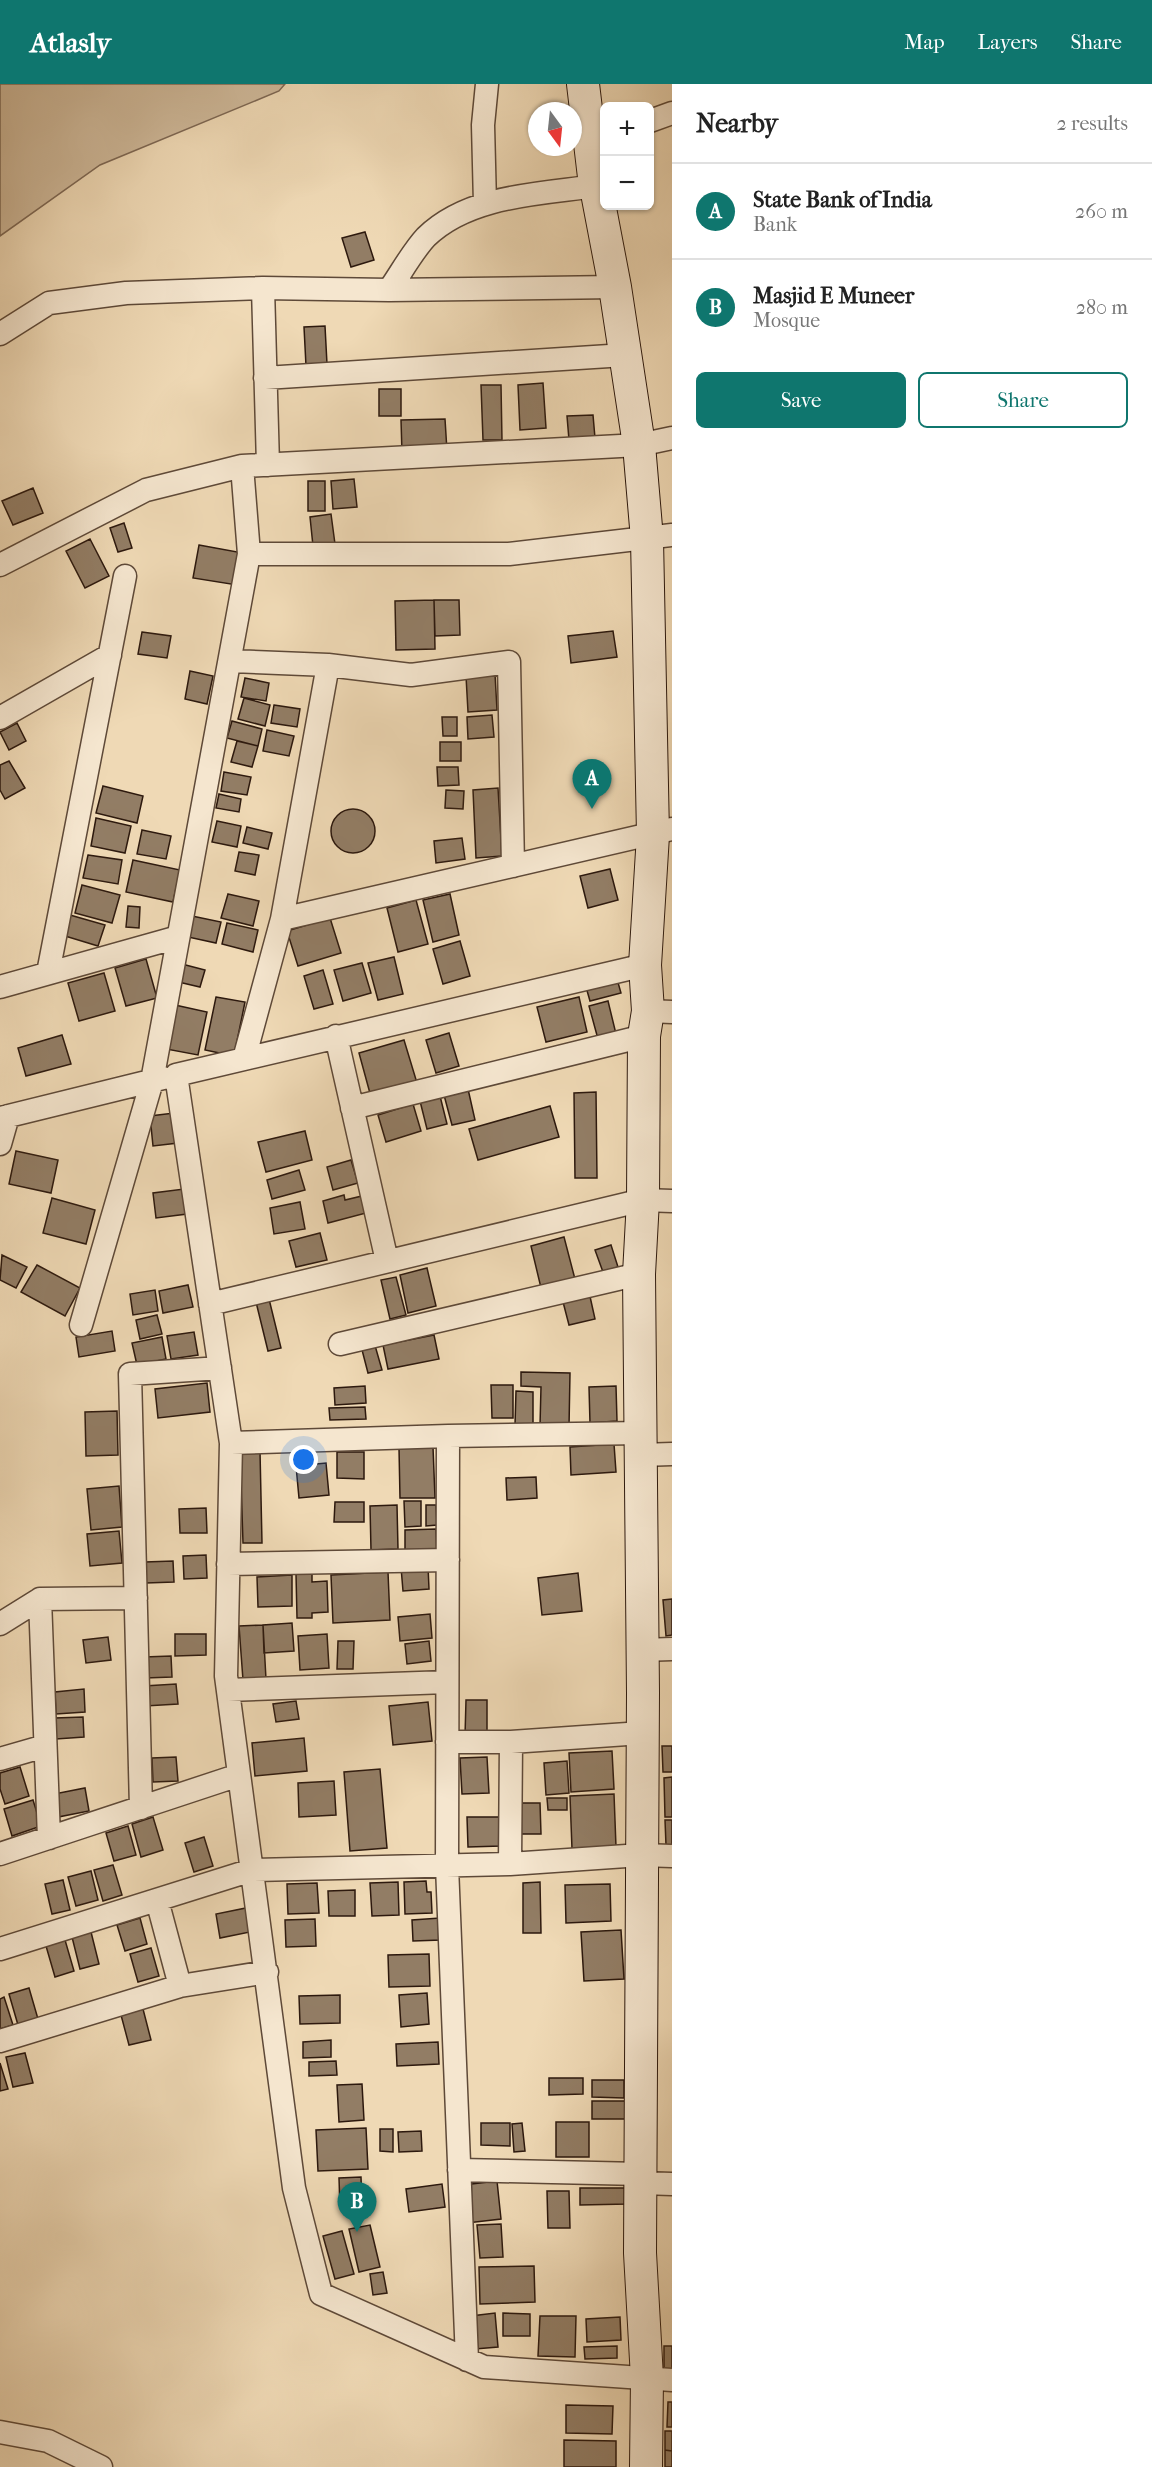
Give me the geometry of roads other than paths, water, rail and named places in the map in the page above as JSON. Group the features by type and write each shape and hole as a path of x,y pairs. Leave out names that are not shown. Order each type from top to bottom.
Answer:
{"main road":[{"path":"583,84 597,141 596,186 615,287 639,445 660,537 662,832 645,965 655,1020 658,1201 639,1274 642,1444 657,1650 642,1733 640,2253 660,2379 646,2467"}],"street":[{"path":"485,204 483,125 487,84"},
{"path":"654,120 672,113"},
{"path":"388,290 426,237 460,214 485,204 596,186"},
{"path":"0,334 49,303 126,292 263,288 388,290 615,287"},
{"path":"263,288 268,465"},
{"path":"265,378 625,355"},
{"path":"0,565 146,490 242,466 639,445 672,438"},
{"path":"81,1325 152,1081 231,661 249,555 242,466"},
{"path":"249,555 509,554 660,537"},
{"path":"48,973 125,576"},
{"path":"0,718 110,655"},
{"path":"231,661 328,665 411,675 509,662 513,866"},
{"path":"244,1059 282,919 328,665"},
{"path":"282,919 662,832"},
{"path":"0,987 178,937"},
{"path":"0,1144 4,1117 336,1036 645,965"},
{"path":"352,1108 655,1020"},
{"path":"336,1036 387,1261"},
{"path":"176,1075 231,1443 228,1690 294,2188 321,2294 484,2367 660,2379"},
{"path":"210,1304 387,1261 658,1201"},
{"path":"340,1344 639,1274"},
{"path":"141,1808 130,1374 220,1368"},
{"path":"448,1436 447,1866 466,2360"},
{"path":"231,1443 448,1436 642,1444 672,1454"},
{"path":"228,1564 448,1560"},
{"path":"0,1624 40,1599 136,1598"},
{"path":"40,1599 49,1838"},
{"path":"228,1690 447,1682"},
{"path":"447,1742 511,1742 642,1733"},
{"path":"510,1864 511,1742"},
{"path":"0,1759 45,1746"},
{"path":"0,1854 239,1775"},
{"path":"0,1949 252,1870 510,1864 641,1855 672,1856"},
{"path":"157,1900 180,1986"},
{"path":"0,2041 180,1986 267,1972"},
{"path":"459,2170 640,2179 672,2184"},
{"path":"0,2432 48,2441 101,2467"}],"place":[{"name":"State Bank of India","path":"592,809"},
{"name":"Masjid E Muneer","path":"357,2232"}]}
